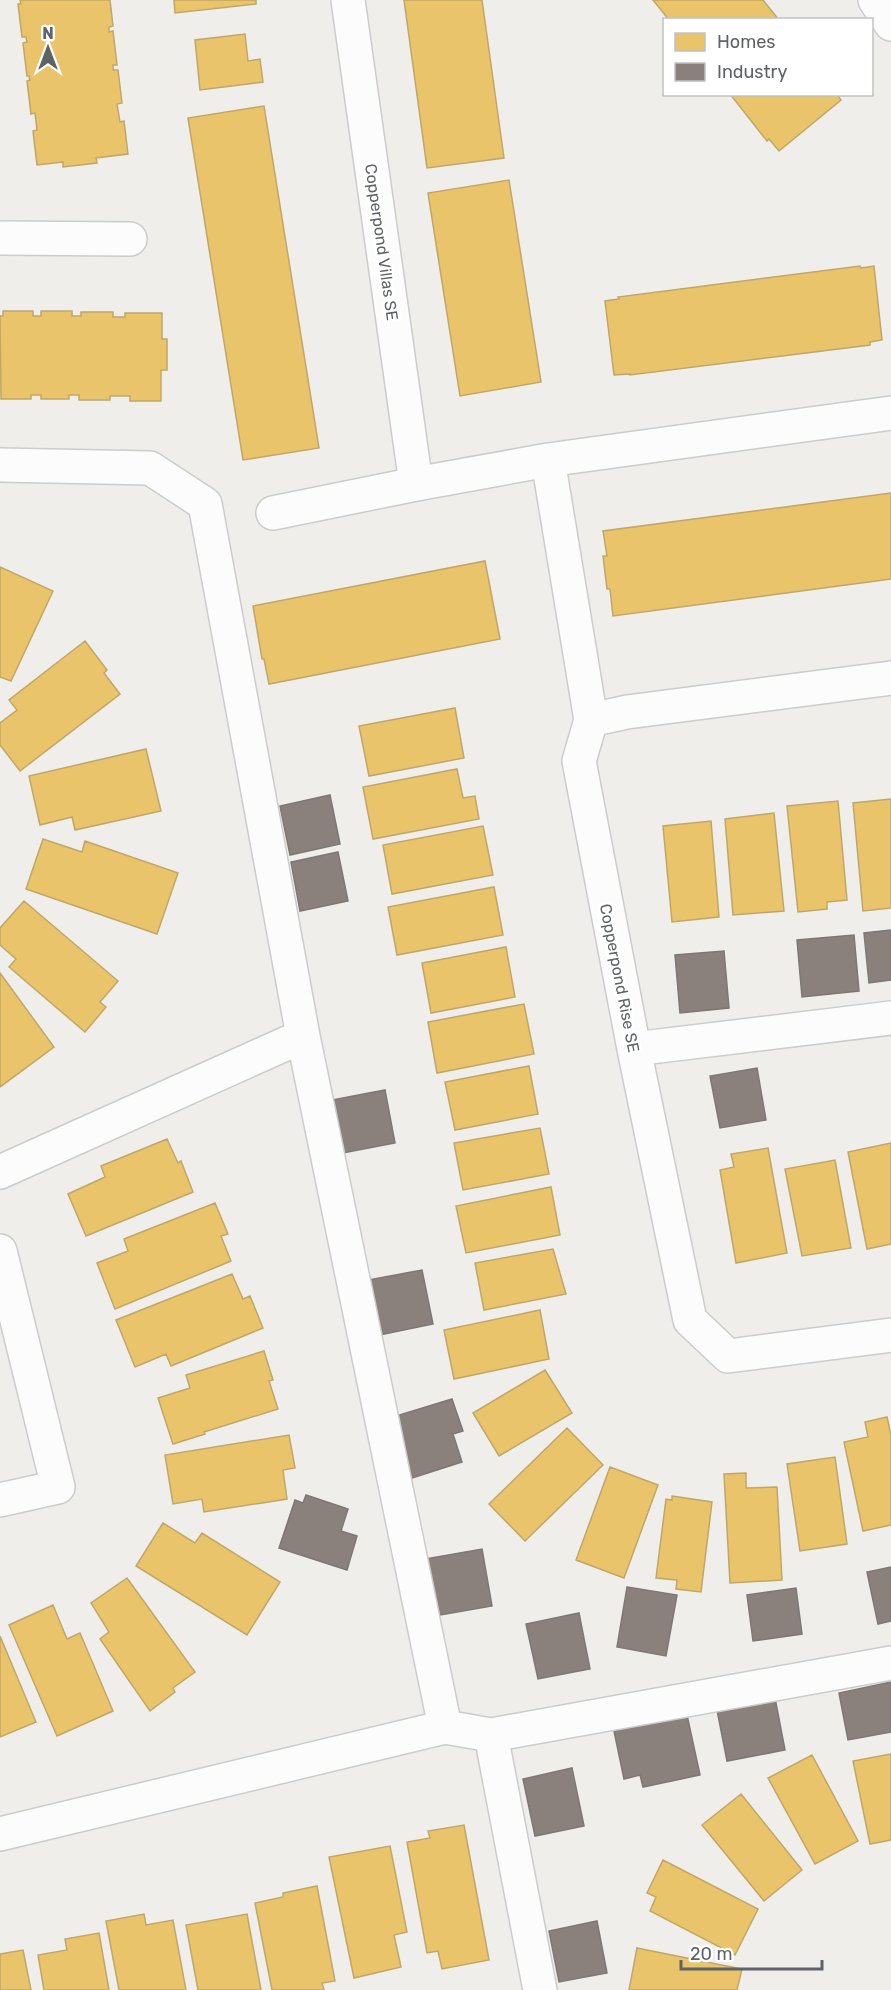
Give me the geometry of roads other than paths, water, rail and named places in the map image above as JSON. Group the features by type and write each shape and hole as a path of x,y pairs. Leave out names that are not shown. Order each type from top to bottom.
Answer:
{"street":[{"name":"Copperpond Villas SE","path":"348,0 416,484"},
{"path":"875,0 891,24"},
{"path":"0,238 130,240"},
{"path":"273,513 548,460 891,413"},
{"path":"548,460 591,720 627,712 891,678"},
{"path":"0,465 150,468 205,504 303,1036 445,1727"},
{"name":"Copperpond Rise SE","path":"591,720 579,761 634,1049 690,1320 729,1356 891,1335"},
{"path":"634,1049 891,1018"},
{"path":"0,1172 303,1036"},
{"path":"0,1251 58,1487 0,1500"},
{"path":"0,1834 445,1727 491,1735 891,1663"},
{"path":"491,1735 540,1990"}]}
